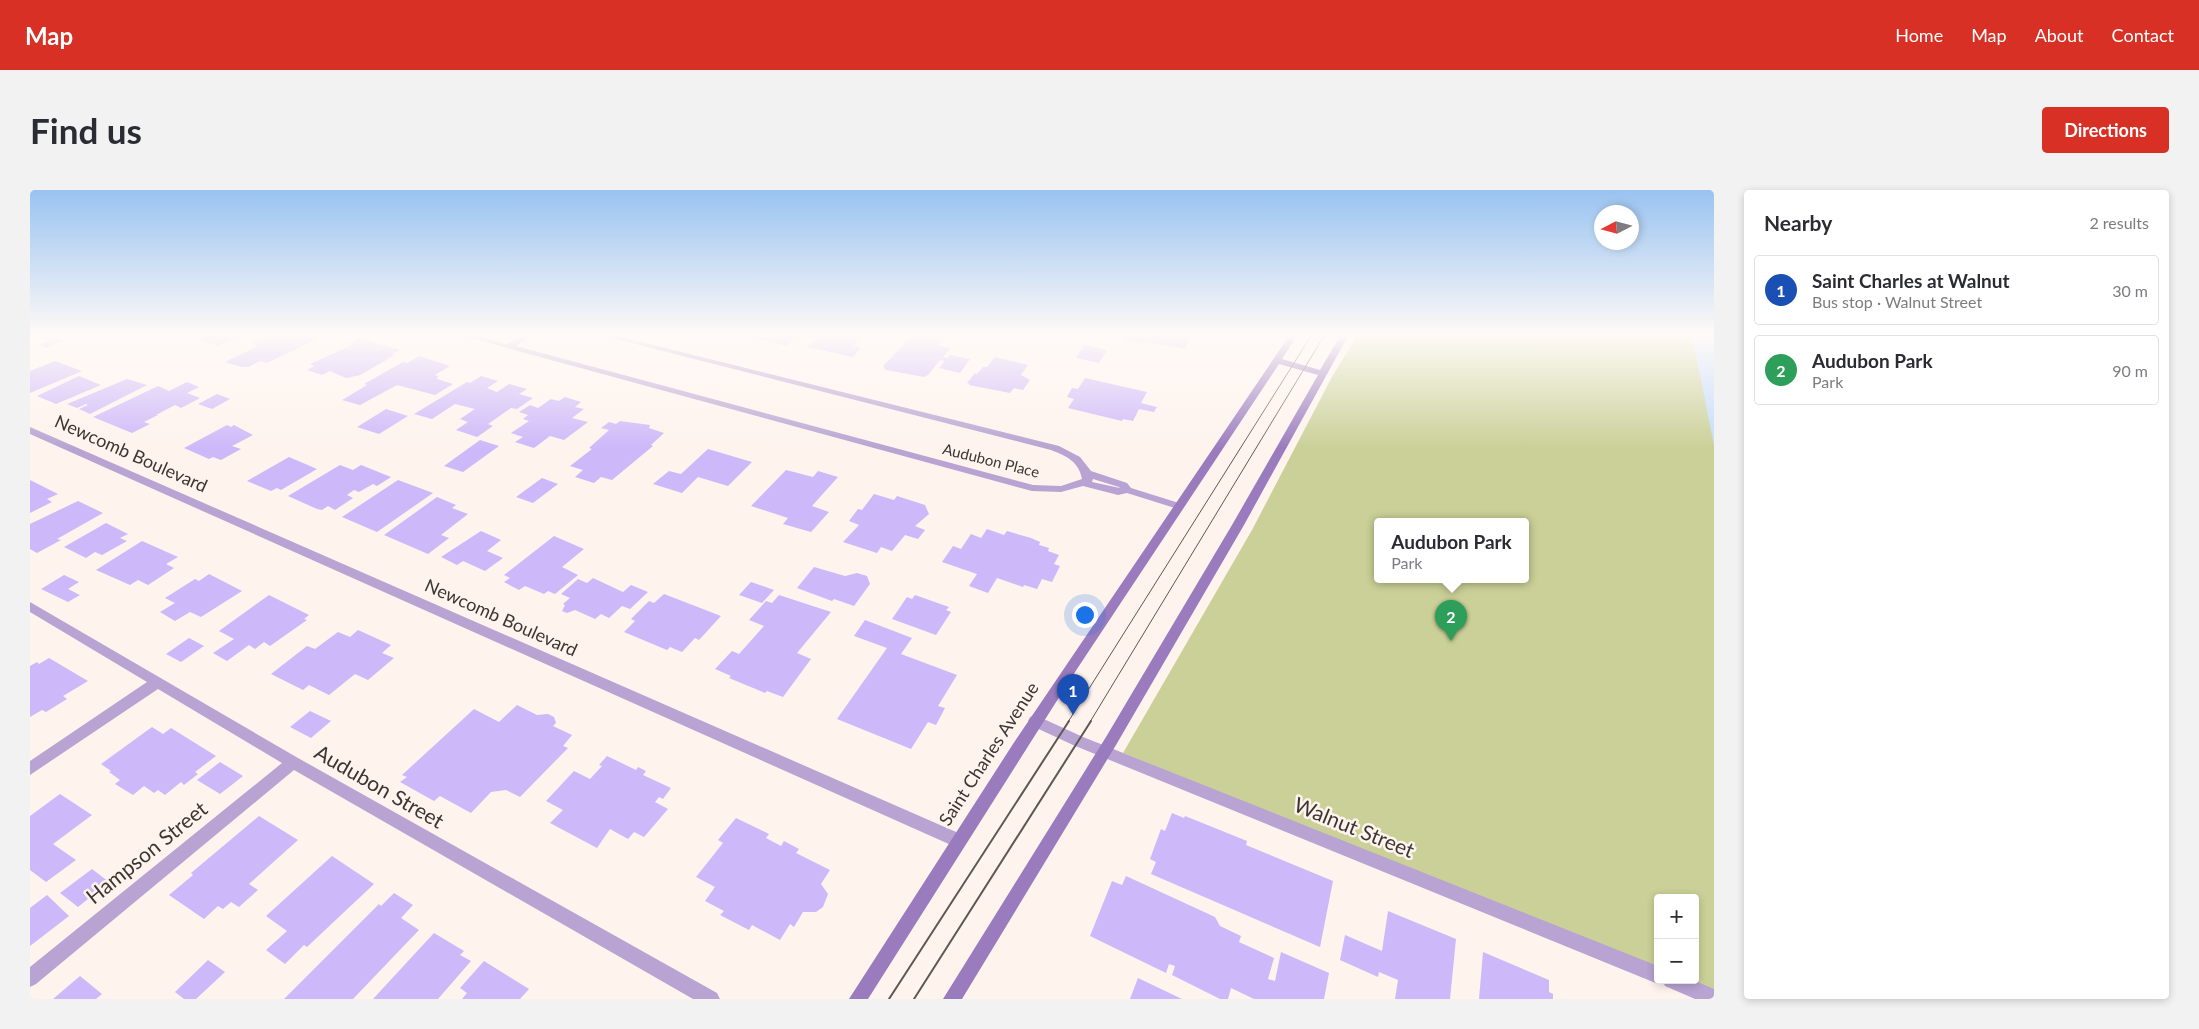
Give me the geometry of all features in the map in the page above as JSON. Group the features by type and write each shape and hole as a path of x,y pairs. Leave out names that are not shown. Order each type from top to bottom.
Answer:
{"main road":[{"name":"Saint Charles Avenue","path":"858,999 957,840 1267,374"},
{"path":"952,999 1105,751 1238,525 1322,374"}],"street":[{"name":"Audubon Place","path":"608,374 1032,488 1060,490 1085,478 1079,460 1054,448 758,374"},
{"name":"Newcomb Boulevard","path":"30,430 957,840"},
{"path":"1085,478 1118,492 1126,490 1178,506"},
{"name":"Audubon Street","path":"34,613 711,999"},
{"path":"30,769 158,682"},
{"name":"Walnut Street","path":"1035,721 1654,973"},
{"name":"Hampson Street","path":"30,978 293,762"},
{"path":"1681,984 1714,998"}],"green space":[{"path":"1334,374 1714,374 1714,994 1690,984 1699,984 1699,894 1654,894 1654,969 1123,753 1252,530"}],"water":[{"path":"1700,374 1714,374 1714,445"}],"building":[{"path":"30,374 75,374 30,393"},
{"path":"336,374 362,374 360,375 346,378"},
{"path":"382,374 437,374 435,375 438,376 437,379 453,384 435,395 397,385 360,405 342,400 367,385 364,384"},
{"path":"906,374 929,374 924,377"},
{"path":"974,374 1022,374 1021,375 1030,380 1023,390 1014,388 1010,393 969,385 967,383"},
{"path":"79,376 101,385 56,404 37,396"},
{"path":"481,376 498,381 487,388 497,392 509,384 527,389 519,394 533,398 517,409 511,408 488,424 493,426 477,437 456,430 468,422 460,419 475,409 455,404 432,419 414,414 467,382 470,383"},
{"path":"1085,378 1147,392 1141,403 1157,407 1154,412 1139,409 1133,421 1123,419 1122,421 1068,408 1074,399 1067,397 1072,388 1078,389"},
{"path":"127,379 147,385 90,414 79,409 88,405 86,404 77,408 67,404"},
{"path":"187,382 199,387 187,393 200,398 181,408 175,405 144,422 150,424 132,433 93,417 158,386 169,391"},
{"path":"217,394 230,399 212,409 198,404"},
{"path":"565,397 581,402 575,407 584,409 572,418 588,422 564,440 550,436 534,448 515,442 523,437 511,433 529,421 523,419 528,415 519,412 530,405 538,408 551,399 559,401"},
{"path":"386,409 408,416 379,434 357,427"},
{"path":"620,421 650,425 649,428 664,433 651,445 653,446 612,480 601,477 594,483 575,477 583,470 570,466 592,449 589,448 609,430 601,428 609,422 616,424"},
{"path":"227,425 231,427 234,425 253,435 232,446 241,449 221,460 213,457 209,459 184,448"},
{"path":"480,440 499,446 463,472 444,466"},
{"path":"708,449 752,462 728,486 698,477 682,493 653,484 669,471 681,474"},
{"path":"289,457 317,469 281,490 277,488 271,491 247,481"},
{"path":"340,465 353,470 361,465 391,477 377,486 373,484 359,492 354,490 347,495 353,498 335,510 328,506 322,510 317,509 288,496"},
{"path":"786,470 813,477 818,471 838,477 812,506 829,512 811,532 783,524 788,518 751,506"},
{"path":"542,478 558,484 533,503 516,497"},
{"path":"30,480 58,494 47,499 52,502 30,513"},
{"path":"398,480 433,493 377,532 342,517"},
{"path":"874,494 894,500 897,496 925,505 929,514 915,526 925,530 918,539 905,535 892,551 881,547 877,553 843,542 859,525 849,521 858,509 862,510"},
{"path":"437,497 456,505 452,508 468,514 441,535 449,538 428,554 384,535"},
{"path":"78,501 103,513 57,539 61,540 37,553 30,549 30,524"},
{"path":"106,523 128,534 120,538 127,541 102,555 95,552 86,558 64,547"},
{"path":"987,529 1004,535 1007,531 1031,538 1040,542 1039,545 1049,548 1048,551 1059,555 1054,564 1060,566 1052,582 1042,579 1037,589 1024,585 1023,587 997,578 988,593 969,586 977,574 942,562 953,546 961,549 971,534 981,538"},
{"path":"481,531 501,540 487,551 503,558 485,571 463,561 457,565 441,557"},
{"path":"554,536 584,549 562,567 578,575 555,594 548,591 544,594 525,586 519,590 504,582 510,578 504,575"},
{"path":"142,541 178,557 166,564 174,568 148,585 138,580 130,585 96,570"},
{"path":"814,567 845,576 857,573 867,576 870,584 854,606 834,599 832,601 797,588"},
{"path":"209,574 242,591 201,617 190,612 175,621 160,612 175,603 165,598 195,579 199,581"},
{"path":"64,575 79,582 68,589 80,595 68,602 41,589"},
{"path":"593,578 623,592 631,585 648,592 630,609 622,606 609,618 601,614 595,619 575,610 567,613 562,611 565,605 563,604 570,598 561,594 578,579 587,583"},
{"path":"751,582 774,590 762,603 739,595"},
{"path":"664,594 721,616 699,640 695,638 682,652 670,647 667,650 624,632 635,621 631,619 649,601 654,603"},
{"path":"269,595 309,615 304,619 307,620 270,646 264,642 255,649 249,645 227,661 213,653 234,639 219,631"},
{"path":"779,595 831,612 797,653 811,659 783,697 767,691 765,693 729,678 731,676 715,669 732,651 739,654 764,626 749,620 766,601 772,603"},
{"path":"915,595 949,607 946,610 951,612 936,635 892,619 907,597 912,599"},
{"path":"865,620 912,638 901,654 957,675 938,706 945,708 936,725 928,722 911,749 837,719 887,648 854,636"},
{"path":"358,630 391,645 382,653 394,658 368,680 355,674 329,695 309,685 303,690 271,674 307,646 315,649 338,632 350,637"},
{"path":"189,638 204,646 181,662 166,654"},
{"path":"49,658 88,681 63,696 67,699 46,712 42,710 30,717 30,666 37,662 39,664"},
{"path":"517,705 537,715 548,714 554,717 556,723 553,726 572,735 563,746 568,748 520,797 506,790 491,792 471,813 440,796 434,801 400,782 407,777 402,775 474,709 499,722"},
{"path":"310,711 331,721 311,738 290,727"},
{"path":"152,727 163,734 171,728 216,756 195,772 198,774 184,785 181,782 165,795 158,790 154,793 144,786 133,795 115,784 120,780 101,764"},
{"path":"607,756 636,770 638,767 646,771 643,775 671,788 663,799 659,797 655,802 668,809 644,837 634,832 628,839 610,829 597,848 550,823 563,810 546,801 574,771 590,779 602,766 599,765"},
{"path":"220,762 243,776 220,794 197,780"},
{"path":"60,794 92,815 53,844 76,860 46,882 30,870 30,816"},
{"path":"1172,813 1184,818 1185,816 1247,841 1246,845 1333,881 1320,947 1151,874 1156,862 1150,859 1161,829 1165,831"},
{"path":"259,816 298,840 249,884 258,890 239,907 231,902 223,909 218,906 204,919 169,895 193,875 191,873"},
{"path":"736,818 769,834 766,838 781,846 784,841 799,849 796,853 830,870 821,884 828,894 823,907 816,912 803,912 794,927 790,924 780,940 752,925 749,930 720,915 724,911 705,901 715,887 696,877 723,843 718,840"},
{"path":"332,856 374,884 307,947 304,945 285,964 266,950 287,931 266,916"},
{"path":"92,869 109,882 78,907 60,893"},
{"path":"1126,876 1215,917 1220,926 1241,936 1239,942 1274,958 1268,979 1275,981 1281,952 1329,973 1324,999 1254,999 1231,988 1228,999 1220,999 1172,975 1175,966 1169,964 1166,973 1090,936 1112,881 1122,885"},
{"path":"394,893 413,905 401,918 419,930 353,999 284,999 379,904 381,906"},
{"path":"47,895 69,916 30,946 30,908"},
{"path":"1388,911 1456,939 1450,999 1395,999 1398,980 1379,972 1378,977 1340,960 1345,935 1382,951"},
{"path":"434,933 464,951 460,955 471,961 438,999 373,999"},
{"path":"1483,952 1549,980 1549,992 1553,994 1553,999 1479,999"},
{"path":"208,960 225,972 196,999 184,999 175,992"},
{"path":"484,961 529,989 520,999 462,999 467,993 460,988"},
{"path":"80,976 102,994 96,999 53,999"},
{"path":"1138,978 1182,999 1130,999"}],"tram line":[{"path":"1068,722 1287,374"},
{"path":"1090,722 1301,374"},
{"path":"889,999 1069,721"},
{"path":"914,999 1091,721"}],"place":[{"name":"Audubon Park","path":"1451,641"},
{"name":"Saint Charles at Walnut","path":"1073,715"}]}
